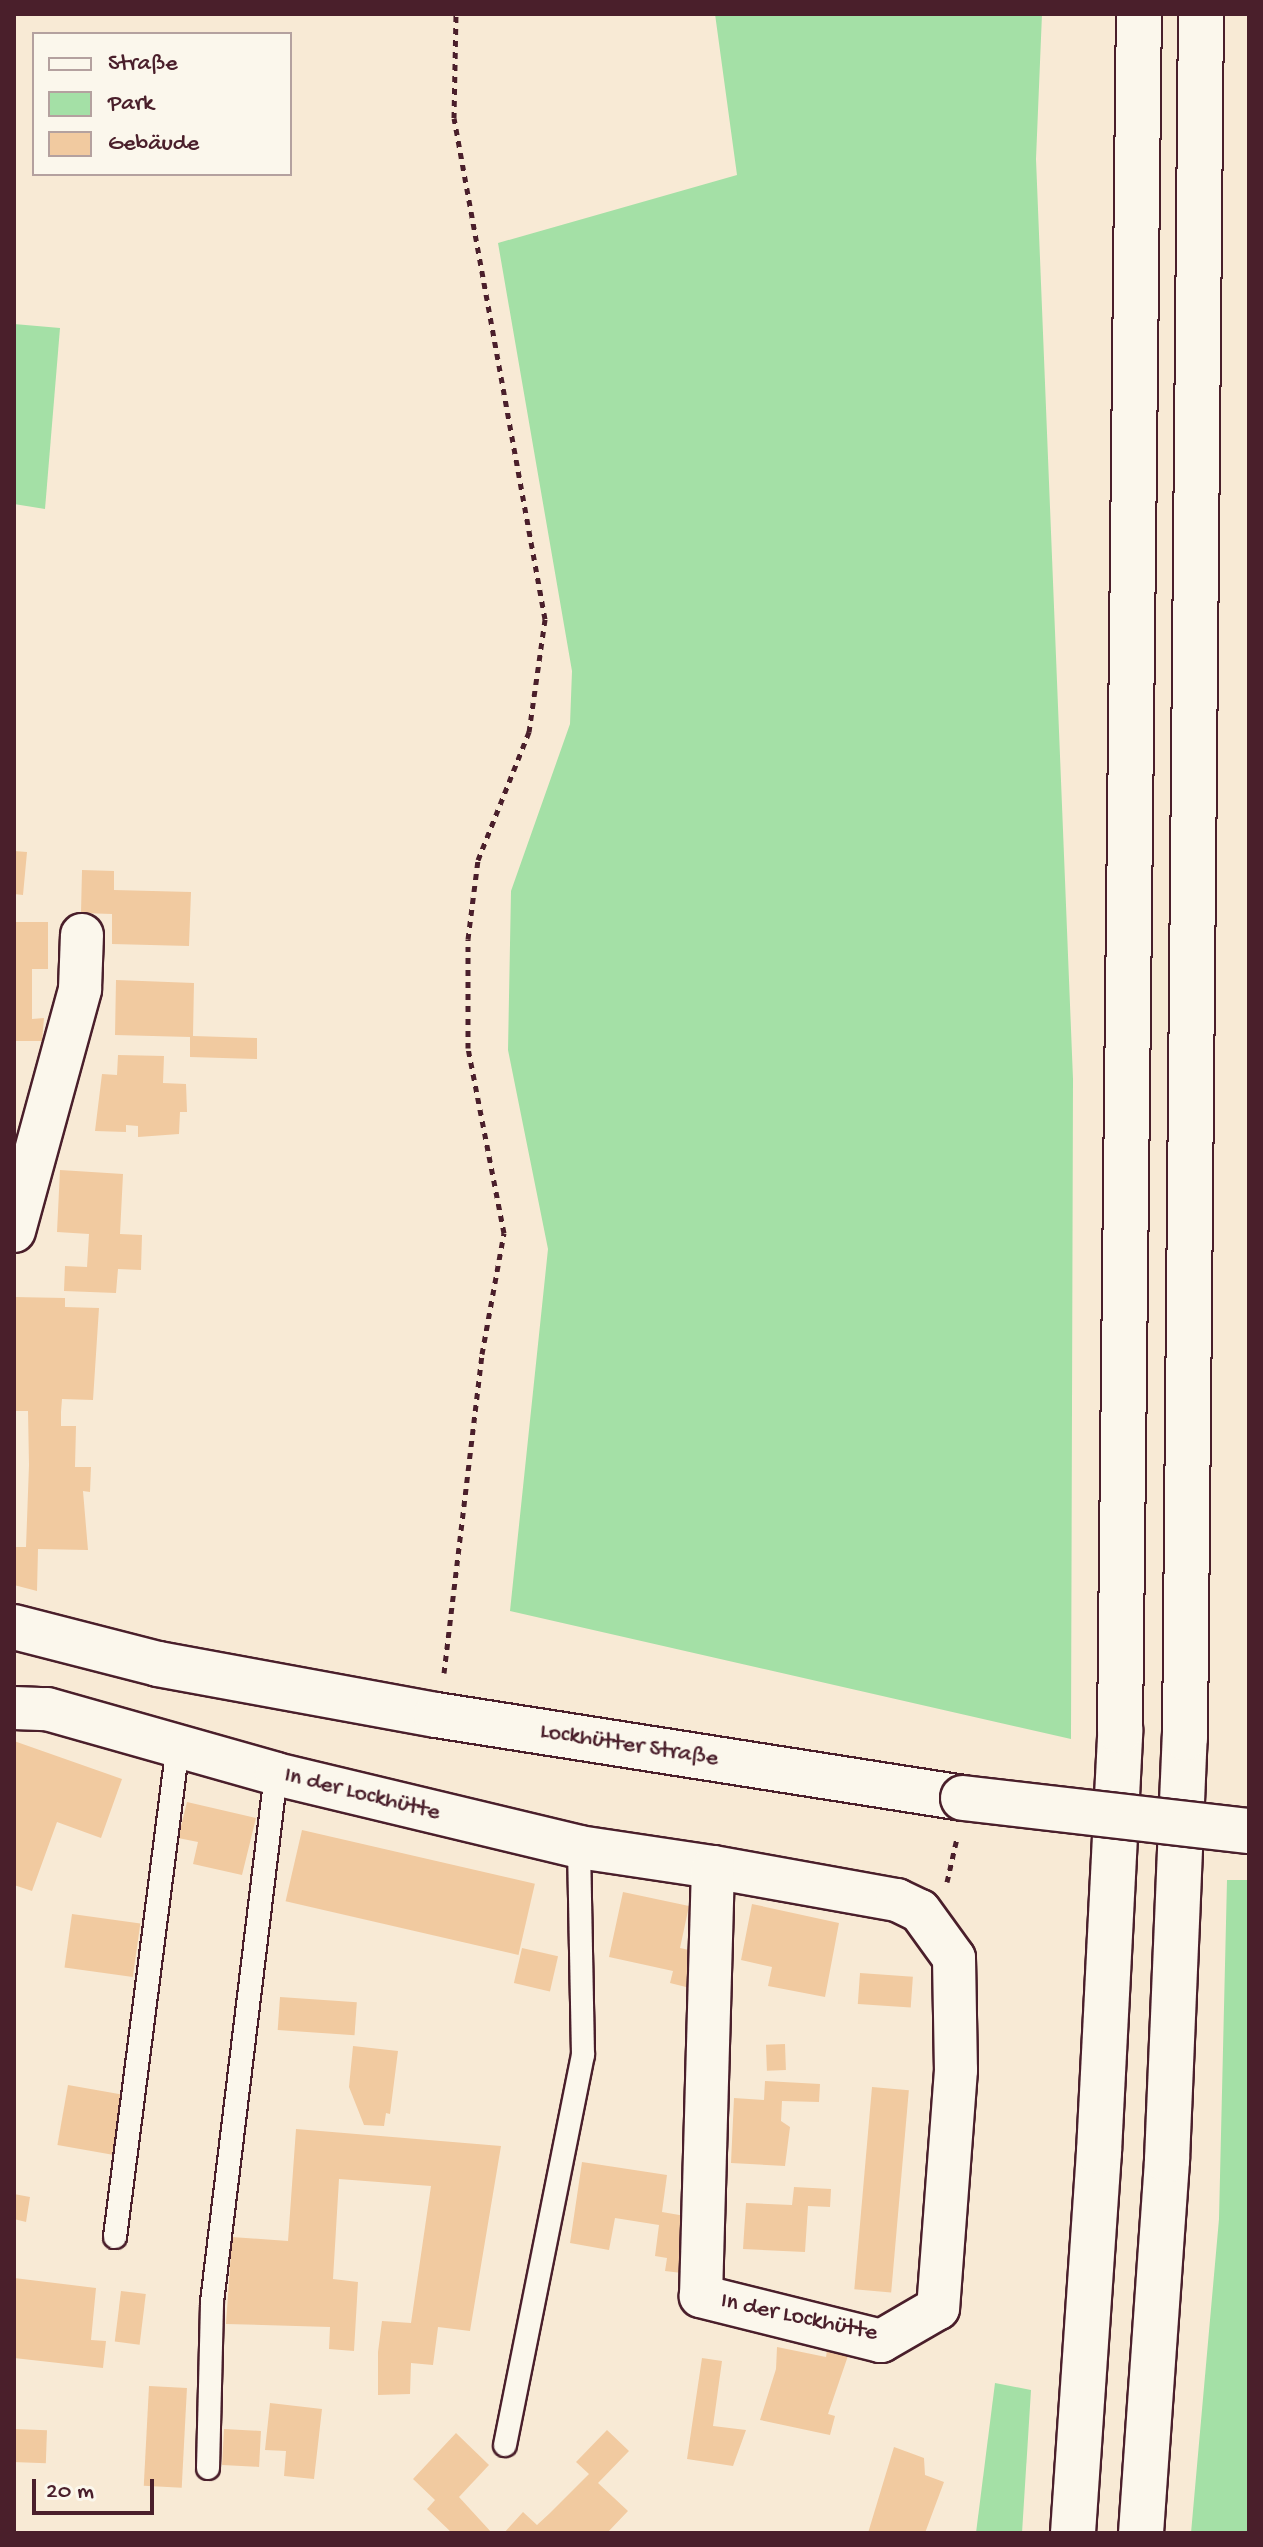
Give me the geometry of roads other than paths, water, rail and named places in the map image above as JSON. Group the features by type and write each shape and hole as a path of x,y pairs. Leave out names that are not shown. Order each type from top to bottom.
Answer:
{"main road":[{"path":"1073,2533 1099,2152 1120,1731 1139,14"},
{"path":"1141,2533 1167,2160 1185,1738 1201,14"},
{"name":"Lockhütter Straße","path":"14,1627 158,1664 447,1717 963,1798 1249,1831"}],"street":[{"path":"14,1231 80,989 82,935"},
{"name":"In der Lockhütte","path":"14,1708 47,1709 276,1774 579,1847 713,1867 897,1900 920,1911 954,1958 956,2070 938,2308 881,2341 701,2296 713,1867"}],"lane":[{"path":"115,2237 178,1746"},
{"path":"208,2468 212,2302 276,1774"},
{"path":"505,2445 583,2055 579,1847"}]}
